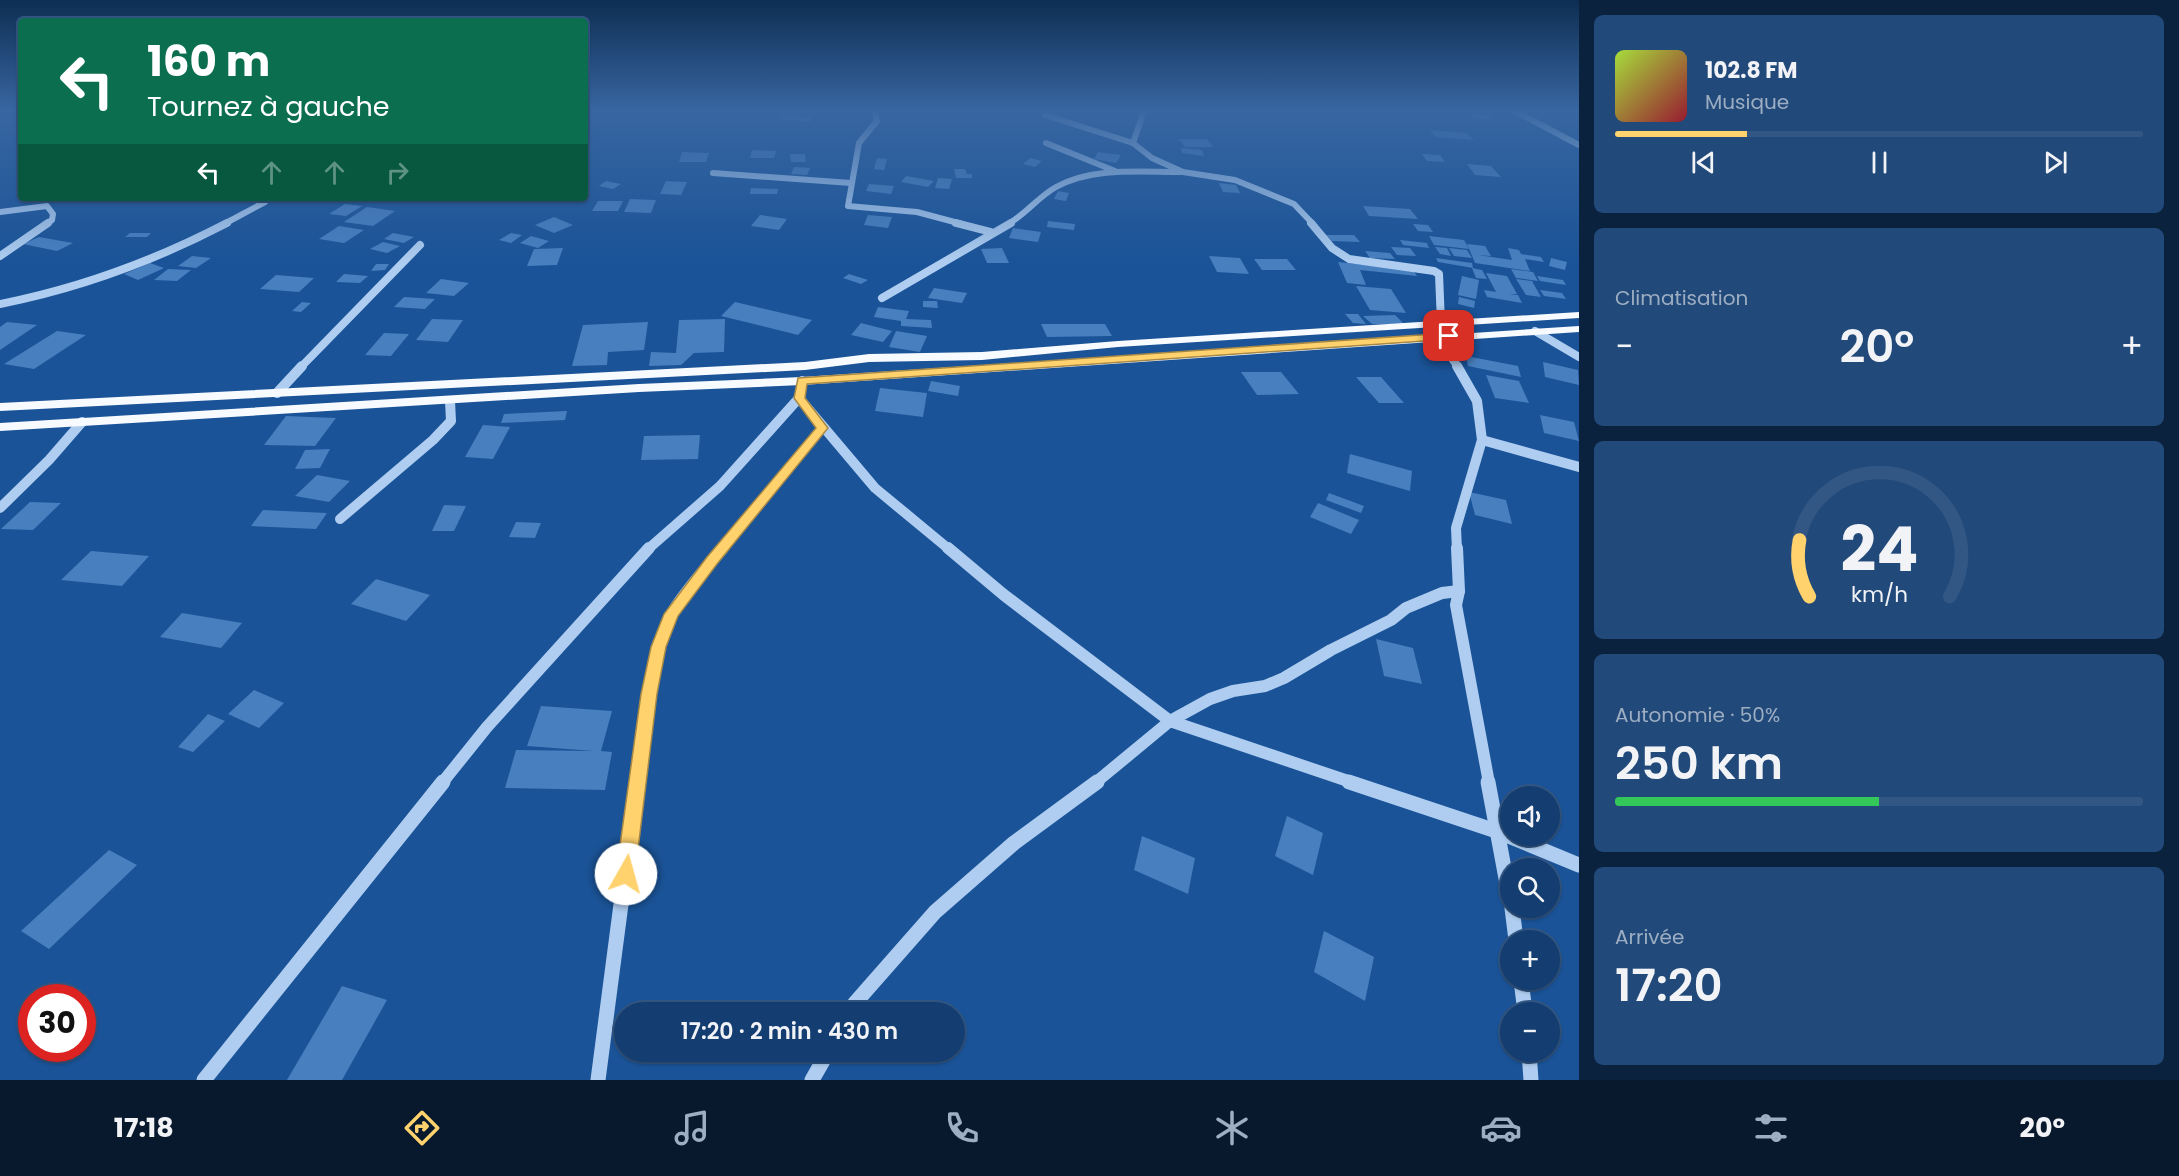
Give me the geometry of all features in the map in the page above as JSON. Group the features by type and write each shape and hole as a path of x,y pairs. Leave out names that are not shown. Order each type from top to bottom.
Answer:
{"main road":[{"path":"0,407 805,366 869,358 982,356 1118,344 1579,315"},
{"path":"0,427 639,388 802,381 1579,329"}],"street":[{"path":"855,161 848,206 917,212 991,232"},
{"path":"1092,161 1116,171"},
{"path":"1160,161 1183,172"},
{"path":"882,298 1020,217 1035,200 1054,186 1082,177 1116,171 1183,172 1235,180 1294,204 1302,210 1315,229 1340,255 1349,259 1434,271 1439,274 1441,323"},
{"path":"713,173 851,183"},
{"path":"0,304 58,292 124,272 181,247 265,202"},
{"path":"0,212 47,206 53,214 52,220 0,256"},
{"path":"277,393 342,323 420,245"},
{"path":"1535,331 1579,357"},
{"path":"1428,338 1443,346 1465,376 1477,401 1482,441 1456,528 1459,591 1456,605 1503,858"},
{"path":"204,1080 487,727 625,573 657,540 720,486 800,398 802,381"},
{"path":"800,398 822,428 875,488 1004,595 1170,721 1499,832 1579,865"},
{"path":"340,519 433,440 451,421 450,401"},
{"path":"0,507 49,460 82,422"},
{"path":"598,1080 649,694 658,647 671,614 822,428"},
{"path":"1482,441 1579,467"},
{"path":"856,1002 935,912 1014,843 1109,773 1170,721 1210,699 1233,691 1265,686 1284,678 1331,650 1391,620 1406,608 1442,593 1459,591"},
{"path":"812,1080 822,1062"},
{"path":"1529,1062 1531,1080"}],"building":[{"path":"876,161 886,161 884,170 874,169"},
{"path":"1026,161 1042,161 1035,167 1023,164"},
{"path":"1467,164 1491,166 1501,177 1475,175"},
{"path":"794,167 810,168 807,175 791,174"},
{"path":"954,169 965,169 967,174 972,174 972,178 956,178"},
{"path":"906,176 934,181 928,187 901,182"},
{"path":"938,178 952,179 949,189 935,188"},
{"path":"606,181 621,184 613,189 599,186"},
{"path":"666,181 687,182 681,195 660,194"},
{"path":"1219,183 1236,185 1240,193 1223,192"},
{"path":"869,184 894,186 891,194 866,191"},
{"path":"751,188 778,189 777,194 750,194"},
{"path":"1058,191 1069,193 1066,201 1054,199"},
{"path":"630,199 656,200 651,213 624,212"},
{"path":"598,201 623,201 618,211 592,211"},
{"path":"345,204 362,206 346,216 329,214"},
{"path":"1363,206 1410,209 1418,219 1369,216"},
{"path":"367,207 395,211 373,226 344,222"},
{"path":"760,215 787,219 779,230 751,226"},
{"path":"868,215 892,217 888,228 864,225"},
{"path":"554,217 573,225 554,233 535,225"},
{"path":"1048,221 1075,224 1074,230 1047,227"},
{"path":"1413,224 1428,225 1433,232 1418,231"},
{"path":"339,226 364,230 344,243 319,239"},
{"path":"1013,228 1041,232 1038,242 1009,238"},
{"path":"130,233 151,233 147,237 125,237"},
{"path":"393,233 414,237 404,243 384,239"},
{"path":"511,233 522,235 511,243 499,240"},
{"path":"1326,235 1354,235 1360,242 1332,241"},
{"path":"531,236 549,241 538,248 520,243"},
{"path":"1429,236 1464,240 1469,249 1434,245"},
{"path":"39,237 73,243 57,251 23,244"},
{"path":"1400,240 1427,243 1429,248 1403,245"},
{"path":"383,242 400,246 387,253 370,249"},
{"path":"1467,244 1485,246 1491,256 1478,255 1512,260 1508,248 1519,250 1521,254 1541,257 1544,262 1525,259 1530,271 1475,263"},
{"path":"1391,247 1410,248 1416,256 1397,255"},
{"path":"1435,247 1447,248 1451,256 1440,254"},
{"path":"563,248 557,265 527,266 534,249"},
{"path":"1002,248 1009,263 987,263 981,249"},
{"path":"1449,248 1467,250 1472,258 1454,256"},
{"path":"1365,251 1390,253 1395,259 1370,258"},
{"path":"192,256 211,258 196,268 178,266"},
{"path":"1209,256 1240,258 1249,274 1217,272"},
{"path":"1436,258 1472,263 1473,268 1438,262"},
{"path":"1551,258 1567,262 1565,270 1549,266"},
{"path":"1254,259 1287,259 1296,270 1262,270"},
{"path":"1338,262 1413,270 1417,276 1360,270 1366,285 1347,283"},
{"path":"150,263 164,268 138,280 124,274"},
{"path":"376,264 389,264 385,270 371,271"},
{"path":"1472,268 1482,270 1487,279 1476,278"},
{"path":"168,269 191,270 177,281 154,280"},
{"path":"1511,269 1533,272 1538,281 1516,278"},
{"path":"1486,273 1507,276 1517,294 1509,294 1518,295 1522,303 1487,297 1484,290 1496,292"},
{"path":"344,274 368,276 360,283 336,282"},
{"path":"849,274 868,280 861,284 843,278"},
{"path":"276,275 314,278 299,292 260,289"},
{"path":"1462,276 1479,280 1476,299 1458,295"},
{"path":"1537,276 1563,280 1566,285 1540,281"},
{"path":"441,279 469,283 454,296 426,293"},
{"path":"1516,279 1532,281 1541,297 1526,295"},
{"path":"1356,286 1391,289 1406,313 1370,310"},
{"path":"934,288 967,293 962,303 928,298"},
{"path":"1540,290 1562,293 1566,299 1544,296"},
{"path":"404,297 435,299 425,309 394,307"},
{"path":"1459,297 1475,301 1474,308 1458,304"},
{"path":"923,301 937,301 938,308 923,307"},
{"path":"302,302 311,303 301,312 292,311"},
{"path":"735,302 812,320 798,335 721,316"},
{"path":"878,307 909,311 906,319 931,320 932,328 901,326 901,321 874,317"},
{"path":"1345,314 1358,314 1366,324 1353,323"},
{"path":"1395,315 1404,324 1372,324 1363,316"},
{"path":"432,319 463,320 448,342 416,340"},
{"path":"725,319 724,352 694,353 681,365 649,366 651,352 676,353 679,320"},
{"path":"7,322 37,325 0,350 0,327"},
{"path":"648,322 644,350 608,352 607,365 572,366 583,325"},
{"path":"861,323 892,331 883,342 851,335"},
{"path":"1041,324 1105,324 1112,336 1047,337"},
{"path":"57,331 86,335 34,369 4,364"},
{"path":"896,331 927,336 920,352 889,347"},
{"path":"384,333 409,334 391,356 365,355"},
{"path":"1466,356 1518,366 1521,377 1468,366"},
{"path":"1543,362 1578,370 1579,385 1545,377"},
{"path":"1241,372 1281,372 1299,394 1257,395"},
{"path":"1486,375 1519,381 1529,403 1495,398"},
{"path":"1356,377 1381,377 1404,403 1379,403"},
{"path":"931,381 960,386 958,396 928,391"},
{"path":"880,388 927,393 923,417 875,411"},
{"path":"567,411 565,420 501,423 504,414"},
{"path":"1540,415 1574,422 1579,441 1544,433"},
{"path":"286,416 336,418 315,446 264,445"},
{"path":"483,425 510,427 493,459 465,457"},
{"path":"700,435 698,459 641,460 644,436"},
{"path":"330,449 320,468 295,469 305,450"},
{"path":"1350,454 1412,471 1410,491 1347,473"},
{"path":"317,475 350,481 329,502 295,496"},
{"path":"1469,492 1506,500 1512,524 1475,515"},
{"path":"1329,493 1364,506 1361,513 1326,500"},
{"path":"30,502 61,503 33,530 1,529"},
{"path":"1318,503 1359,520 1351,534 1310,517"},
{"path":"444,505 466,506 454,531 432,531"},
{"path":"263,510 327,513 316,529 251,526"},
{"path":"516,522 541,523 535,538 509,537"},
{"path":"91,551 149,556 122,586 61,580"},
{"path":"376,579 430,595 406,621 351,604"},
{"path":"182,613 242,623 221,648 160,637"},
{"path":"1376,639 1413,648 1422,684 1384,676"},
{"path":"254,690 284,703 259,728 228,714"},
{"path":"541,706 612,711 601,751 612,752 605,790 505,788 516,750 594,751 527,746"},
{"path":"208,714 225,721 193,752 178,747"},
{"path":"1287,816 1323,833 1313,875 1275,856"},
{"path":"1142,836 1195,858 1188,894 1134,870"},
{"path":"109,850 137,865 49,949 21,931"},
{"path":"1324,931 1374,957 1365,1001 1314,972"},
{"path":"342,986 387,1000 342,1080 287,1080"}],"route":[{"path":"626,874 649,694 658,647 671,614 822,428 800,398 802,381 1449,336"}]}
